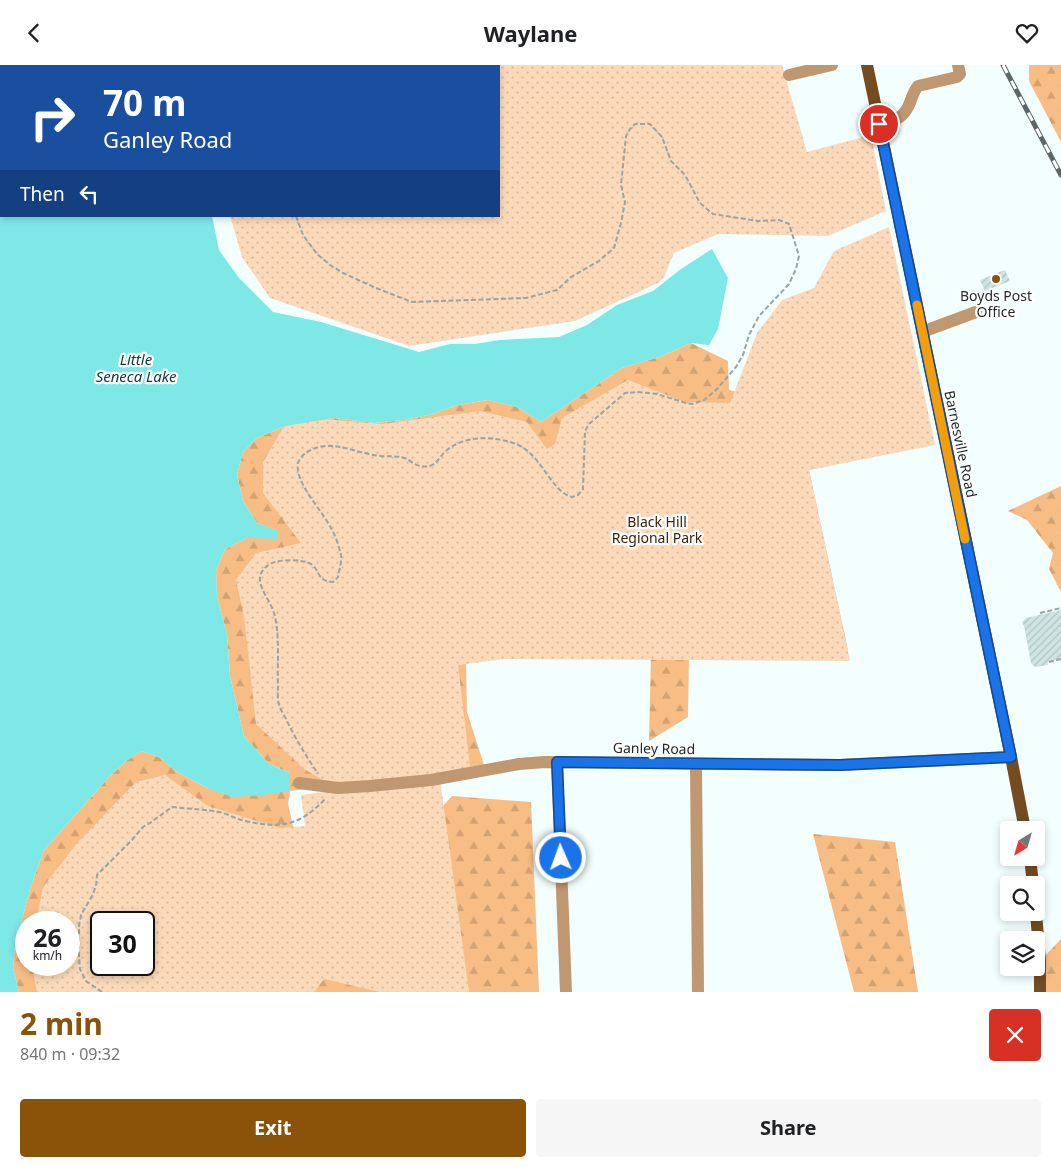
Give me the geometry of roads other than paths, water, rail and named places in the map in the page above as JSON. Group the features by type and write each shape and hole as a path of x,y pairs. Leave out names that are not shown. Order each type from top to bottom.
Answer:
{"main road":[{"name":"Barnesville Road","path":"867,65 1011,757 1022,821"},
{"path":"1037,921 1040,992"}],"street":[{"path":"789,75 832,65"},
{"path":"879,124 895,120 903,115 910,104 913,92 918,86 957,77 960,74 958,65"},
{"path":"922,332 976,311"},
{"name":"Ganley Road","path":"299,783 338,787 370,786 431,779 519,763 840,765 1011,757"},
{"path":"557,762 566,992"},
{"path":"696,764 698,992"}],"water":[{"name":"Little Seneca Lake","path":"0,217 212,217 219,250 239,278 273,312 321,322 419,352 450,344 475,344 500,340 559,337 587,325 617,305 653,291 681,269 712,249 728,278 718,329 709,345 691,343 662,356 622,368 541,422 517,407 488,400 458,405 429,415 404,420 374,423 334,418 286,426 257,438 243,452 237,475 243,501 257,523 278,531 278,539 247,538 225,549 216,570 217,597 227,634 230,676 244,736 269,764 290,773 290,791 232,797 209,789 177,772 159,757 141,751 126,761 109,777 44,850 24,911 15,911 13,968 19,992 0,992"}],"railway":[{"path":"1003,65 1061,175"}],"place":[{"name":"Boyds Post Office","path":"996,279"}],"park label":[{"name":"Black Hill Regional Park","path":"657,530"}]}
